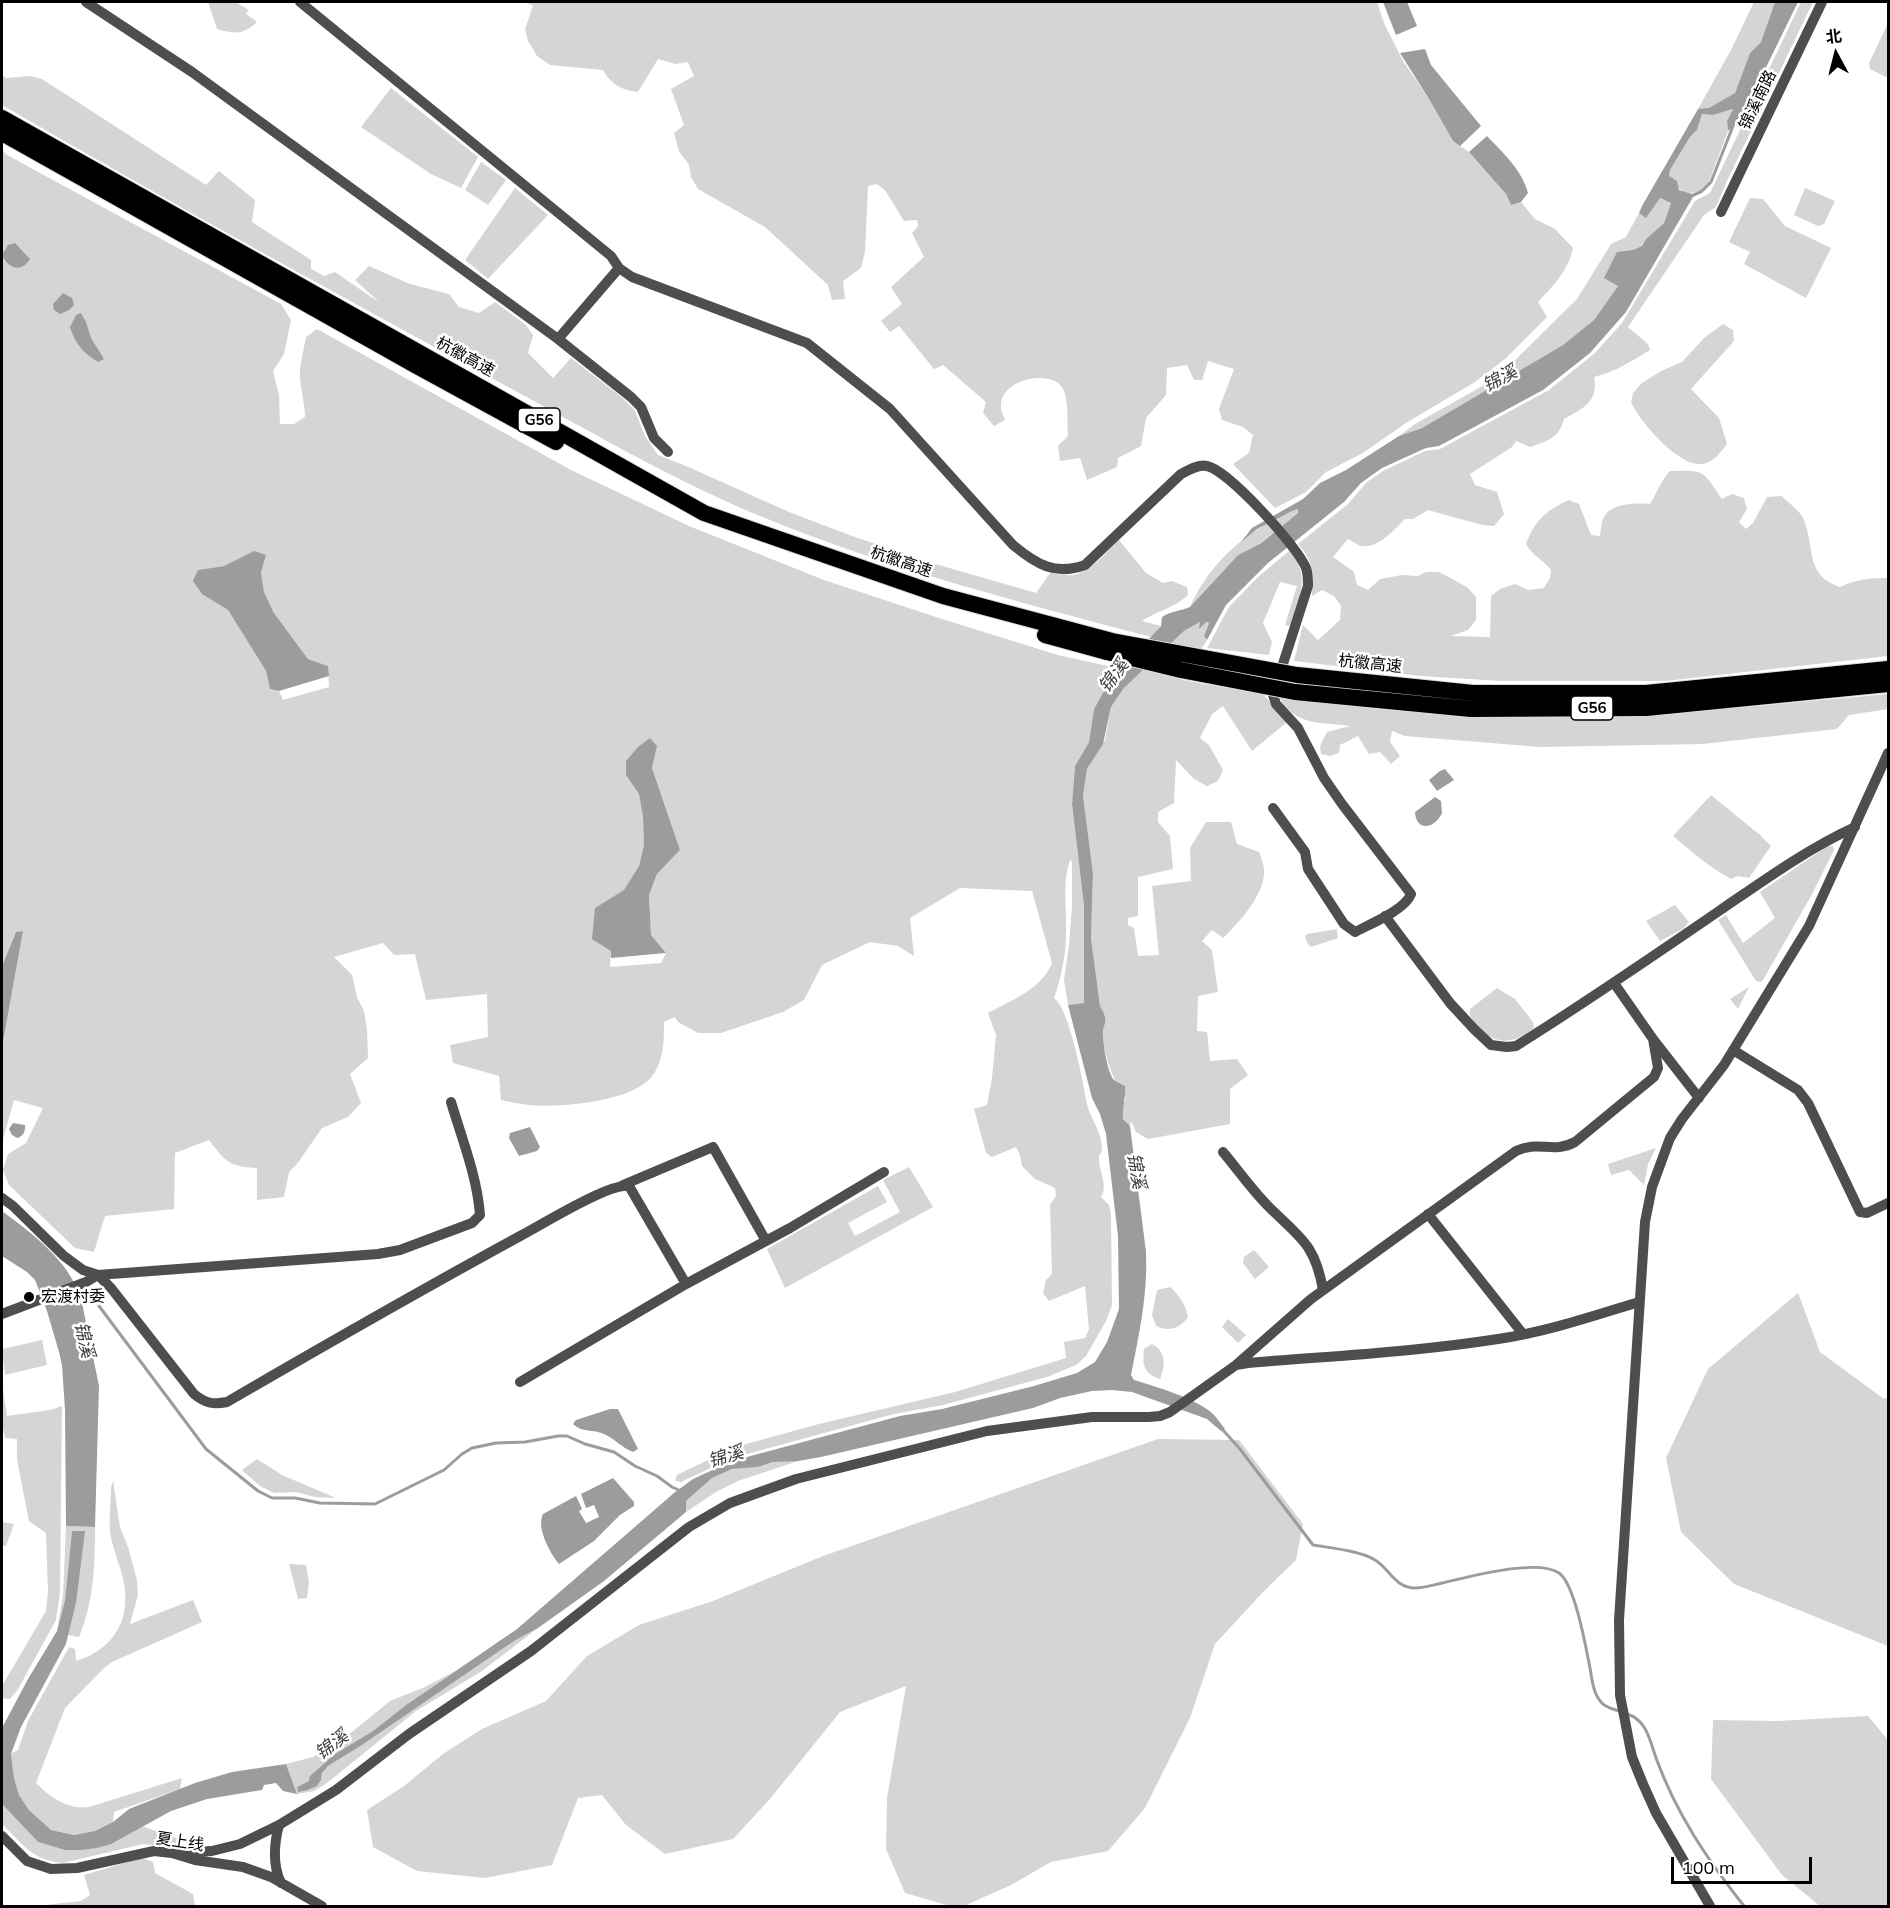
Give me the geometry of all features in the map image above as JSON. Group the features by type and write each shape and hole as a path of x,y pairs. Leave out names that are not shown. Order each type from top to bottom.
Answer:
{"highway":[{"name":"杭徽高速","path":"2,118 704,513 944,596 1181,670 1295,692 1471,709 1646,708 1888,684"},
{"name":"杭徽高速","path":"2,133 415,365 699,520 942,606 1109,646 1297,675 1473,693 1646,693 1888,669"}],"street":[{"path":"86,2 192,72 558,339 631,397 641,408 654,438 668,452"},
{"path":"300,2 611,256 619,268 633,277 807,343 890,409 1013,545 1025,555 1050,568 1061,571 1084,565 1181,474 1193,468 1205,466 1218,470 1262,512 1294,548 1307,569 1308,586 1273,695 1276,704 1298,728 1324,778 1342,804 1411,894 1408,900 1385,916 1354,932 1344,924 1308,869 1305,852 1273,808"},
{"name":"锦溪南路","path":"1721,212 1822,2"},
{"path":"558,339 619,268"},
{"path":"1710,1906 1656,1813 1632,1757 1619,1676 1619,1620 1645,1222 1652,1187 1670,1138 1724,1065 1809,926 1888,753"},
{"path":"1385,916 1450,1003 1491,1045 1516,1046 1787,866 1831,838 1855,827"},
{"path":"1614,982 1653,1039 1699,1098"},
{"path":"172,1853 212,1851 240,1844 336,1790 409,1734 531,1651 689,1527 730,1503 796,1479 987,1431 1092,1417 1149,1417 1170,1412 1236,1365 1311,1299 1523,1147 1563,1148 1575,1142 1654,1077 1658,1068 1653,1039"},
{"path":"1733,1050 1798,1090 1808,1102 1860,1212 1867,1213 1888,1203"},
{"path":"2,1198 64,1256 82,1270 98,1275 378,1254 400,1250 472,1223 480,1215 470,1163 451,1102"},
{"path":"98,1275 111,1288 194,1394 214,1405 227,1402 422,1289 579,1204 713,1147 766,1241"},
{"path":"1223,1152 1268,1206 1304,1242 1315,1259 1323,1290"},
{"path":"520,1382 686,1284 766,1241 884,1172"},
{"path":"623,1185 629,1186 686,1284"},
{"path":"1428,1214 1523,1334"},
{"path":"2,1314 86,1282 98,1275"},
{"path":"1236,1365 1406,1351 1499,1339 1640,1302"},
{"path":"279,1824 275,1865 282,1884"},
{"name":"夏上线","path":"2,1836 27,1861 51,1869 77,1868 154,1851 172,1853 195,1860 243,1867 271,1877 322,1906"}],"shaded area":[{"path":"208,2 238,2 249,10 246,14 257,22 239,32 217,29"},
{"path":"526,2 1377,2 1384,23 1403,61 1429,99 1453,141 1469,152 1506,194 1511,205 1521,202 1535,219 1555,229 1573,248 1564,271 1538,302 1547,317 1505,359 1475,382 1406,423 1363,453 1326,472 1306,492 1275,508 1233,464 1249,453 1253,435 1243,427 1222,420 1219,409 1234,369 1208,361 1202,380 1194,380 1187,365 1167,368 1166,395 1146,418 1141,446 1118,458 1117,467 1087,480 1080,458 1060,461 1058,446 1068,436 1066,399 1058,383 1049,379 1028,379 1009,389 1003,397 1001,407 1005,420 994,426 983,413 986,402 943,365 934,369 899,326 890,332 881,321 902,304 891,287 924,257 912,233 918,226 917,220 904,221 885,190 877,184 868,186 865,252 861,268 843,281 845,299 832,300 828,285 765,227 698,189 691,177 689,165 679,151 674,133 684,125 671,89 694,76 688,62 676,64 658,59 638,92 618,86 603,70 550,65 537,56 528,41 525,29 533,6"},
{"path":"1754,2 1775,2 1761,42 1750,53 1735,93 1709,109 1698,109 1731,50"},
{"path":"1801,2 1813,2 1716,207 1704,215 1628,327 1648,344 1650,350 1616,369 1594,377 1594,393 1588,404 1564,419 1559,431 1552,438 1530,447 1516,441 1512,447 1470,474 1475,485 1497,492 1504,514 1494,526 1482,525 1428,510 1413,519 1405,519 1374,545 1361,546 1348,539 1333,557 1354,572 1357,585 1368,590 1380,579 1439,572 1467,587 1476,597 1476,620 1468,630 1451,636 1490,637 1491,596 1500,589 1515,584 1528,590 1544,588 1550,578 1551,570 1526,544 1537,522 1547,512 1569,500 1579,504 1591,535 1600,536 1603,519 1608,512 1618,506 1650,504 1670,471 1697,472 1711,482 1722,499 1732,494 1744,498 1747,509 1739,522 1746,529 1753,523 1767,497 1782,496 1802,517 1816,568 1829,582 1840,587 1852,582 1888,578 1888,656 1665,681 1501,681 1421,676 1294,661 1303,625 1318,640 1340,620 1341,606 1334,596 1322,590 1312,596 1310,562 1298,544 1348,504 1367,482 1383,471 1425,451 1440,449 1549,390 1595,353 1622,323 1695,201 1710,193"},
{"path":"1888,23 1888,78 1870,69 1869,63"},
{"path":"2,75 6,78 30,76 42,79 206,185 219,171 255,200 252,222 311,260 311,269 324,276 335,272 380,303 355,280 369,266 410,284 449,294 459,307 479,313 495,302 526,325 533,335 528,353 553,378 571,358 624,399 635,411 645,436 658,455 789,512 852,536 932,563 1036,593 1050,573 1074,575 1081,573 1093,565 1119,540 1146,573 1163,583 1172,581 1187,587 1188,595 1142,621 1161,626 1151,637 904,568 808,535 726,502 628,452 374,314 2,105"},
{"path":"391,88 478,157 461,188 431,174 361,127"},
{"path":"1733,109 1727,121 1728,131 1707,187 1690,193 1681,190 1669,177 1670,170 1690,137 1697,130 1702,114 1713,115"},
{"path":"2,150 7,155 281,304 291,320 284,354 273,371 279,395 280,424 294,424 305,417 300,366 306,337 317,329 571,470 689,526 824,580 1058,655 1121,669 1109,682 1094,709 1089,742 1075,766 1072,804 1084,906 1084,1003 1068,1005 1064,980 1072,907 1072,862 1070,860 1065,887 1065,950 1054,998 1060,1005 1070,1031 1087,1104 1101,1142 1099,1162 1104,1188 1101,1197 1109,1205 1111,1215 1112,1305 1106,1321 1086,1356 1076,1365 1047,1377 943,1405 894,1414 732,1458 681,1482 675,1481 677,1475 735,1447 819,1424 955,1392 1066,1358 1064,1342 1085,1338 1089,1329 1085,1286 1049,1301 1043,1293 1046,1280 1052,1274 1050,1205 1056,1196 1055,1188 1035,1179 1022,1166 1016,1147 992,1157 986,1153 974,1109 987,1105 992,1078 996,1035 988,1013 1033,987 1041,980 1052,963 1032,891 960,888 910,918 914,956 898,946 870,942 822,965 804,1000 783,1012 721,1033 698,1033 678,1022 675,1017 664,1022 662,1054 655,1072 646,1082 616,1096 578,1104 542,1106 501,1100 499,1076 453,1063 450,1045 488,1037 487,994 426,1000 415,954 394,955 383,943 334,957 352,975 357,997 364,1011 368,1058 350,1074 361,1103 348,1117 322,1128 289,1172 284,1197 257,1200 257,1168 228,1162 209,1140 175,1153 174,1209 105,1216 94,1252 75,1248 9,1185 3,1170 8,1154 26,1143 43,1108 14,1100 2,1143 2,1049 23,931 16,932 2,966","holes":["254,552 261,572 264,592 274,613 308,659 328,666 329,687 283,700 279,691 270,689 266,671 228,610 204,594 198,570 224,566","657,746 652,768 680,850 657,874 649,895 651,935 666,953 661,963 610,967 611,951 595,908 624,891 639,866 644,845 643,817 639,793 626,775"]},
{"path":"481,162 506,180 488,205 465,190"},
{"path":"515,188 548,215 488,279 465,260"},
{"path":"1805,188 1835,201 1824,224 1818,226 1794,215"},
{"path":"1660,198 1671,203 1664,223 1646,239 1642,246 1633,250 1618,286 1594,320 1563,345 1422,428 1399,436 1504,371 1577,299 1611,244 1626,237 1639,213 1646,217"},
{"path":"1750,198 1763,199 1785,226 1831,248 1806,298 1744,264 1750,252 1729,242"},
{"path":"1723,324 1733,330 1734,341 1691,389 1719,418 1727,444 1710,462 1693,463 1682,458 1661,441 1642,420 1631,402 1633,393 1642,383 1682,362 1704,338"},
{"path":"1298,509 1298,513 1260,543 1238,555 1190,607 1205,580 1235,546 1260,528"},
{"path":"1289,551 1300,569 1302,587 1291,626 1285,625 1297,586 1280,582 1263,623 1272,642 1269,655 1207,648 1229,607 1258,577"},
{"path":"1202,621 1209,623 1204,636 1207,640 1182,680 1263,694 1287,722 1252,751 1223,706 1212,714 1200,738 1209,745 1223,770 1218,781 1207,786 1194,779 1176,760 1174,803 1158,812 1158,822 1170,836 1173,869 1138,877 1138,916 1128,918 1128,925 1134,928 1138,956 1159,955 1152,886 1191,881 1190,848 1206,822 1231,822 1237,844 1259,852 1264,872 1259,892 1235,925 1223,938 1212,930 1202,941 1212,950 1218,992 1198,996 1197,1031 1207,1032 1210,1061 1237,1059 1248,1075 1230,1089 1230,1124 1148,1139 1136,1132 1131,1121 1130,1126 1123,1119 1122,1109 1126,1098 1110,1069 1104,1045 1103,1032 1106,1020 1100,1006 1091,938 1093,873 1083,796 1087,769 1105,740 1111,707 1124,688 1184,631"},
{"path":"1888,694 1888,709 1849,715 1837,729 1703,744 1540,747 1405,736 1392,731 1390,742 1400,756 1391,764 1380,752 1369,754 1358,736 1340,745 1339,753 1330,756 1321,754 1320,746 1327,732 1350,726 1319,723 1301,718 1285,706 1279,697 1588,716 1714,710"},
{"path":"1711,795 1771,846 1749,878 1738,876 1731,879 1673,836"},
{"path":"1828,846 1833,846 1834,850 1811,896 1763,980 1756,981 1718,920 1726,915 1743,943 1775,918 1760,892"},
{"path":"1675,905 1689,922 1683,929 1660,941 1646,921"},
{"path":"1337,929 1338,938 1311,947 1305,937 1307,934"},
{"path":"1749,987 1738,1009 1730,999"},
{"path":"1497,988 1515,999 1533,1022 1534,1028 1525,1035 1507,1041 1499,1040 1484,1032 1470,1016 1470,1009"},
{"path":"1656,1148 1648,1164 1644,1185 1629,1170 1611,1175 1608,1164"},
{"path":"909,1167 933,1207 785,1288 767,1249 878,1186 887,1202 848,1223 855,1236 900,1212 883,1180"},
{"path":"1254,1250 1269,1267 1255,1279 1243,1263 1244,1257"},
{"path":"1170,1287 1182,1300 1188,1317 1178,1327 1165,1329 1156,1326 1152,1315 1157,1290"},
{"path":"1798,1293 1820,1352 1884,1399 1888,1398 1888,1646 1734,1584 1681,1532 1666,1458 1708,1369"},
{"path":"1228,1319 1246,1335 1238,1343 1222,1327"},
{"path":"42,1340 47,1365 5,1375 2,1349"},
{"path":"1152,1344 1157,1347 1164,1359 1160,1379 1147,1372 1143,1360 1144,1349"},
{"path":"2,1383 7,1416 62,1406 60,1592 56,1620 17,1691 10,1699 2,1698 2,1686 46,1611 48,1591 46,1533 29,1521 17,1460 17,1439 5,1438 2,1424"},
{"path":"1158,1439 1239,1440 1303,1524 1296,1560 1215,1644 1190,1718 1145,1808 1108,1851 1051,1862 1011,1885 964,1906 950,1906 905,1893 886,1849 887,1798 906,1686 840,1712 770,1799 733,1839 665,1854 626,1825 602,1795 578,1798 552,1865 485,1878 417,1871 373,1847 367,1810 404,1786 443,1754 482,1729 546,1701 587,1656 639,1625 713,1601 823,1556"},
{"path":"257,1459 282,1475 336,1498 315,1497 296,1492 274,1493 260,1486 242,1470"},
{"path":"786,1460 798,1461 738,1481 716,1492 686,1512 686,1501 712,1478 732,1469 758,1467"},
{"path":"113,1481 120,1527 137,1580 138,1595 130,1624 193,1600 202,1622 112,1662 65,1708 36,1783 53,1798 74,1806 89,1807 182,1778 180,1789 114,1812 113,1822 95,1831 74,1835 51,1830 29,1810 19,1795 11,1754 18,1750 28,1721 69,1647 75,1649 76,1661 101,1649 118,1630 125,1606 125,1593 110,1532"},
{"path":"2,1522 14,1524 6,1546 2,1545"},
{"path":"66,1526 95,1527 91,1596 79,1637 68,1635 76,1603 72,1531 65,1600 57,1631 63,1596"},
{"path":"289,1564 306,1565 309,1583 307,1598 298,1599"},
{"path":"538,1628 482,1671 416,1711 327,1783 314,1791 297,1794 286,1764 313,1757 337,1744 390,1701 425,1687 455,1671 373,1731 335,1754 309,1781 297,1787 298,1791 317,1786 322,1773 328,1766 514,1641"},
{"path":"1868,1716 1888,1740 1888,1906 1820,1906 1782,1875 1711,1779 1713,1720 1778,1721"},
{"path":"2,1804 38,1842 65,1850 97,1848 141,1826 183,1840 181,1845 172,1847 143,1844 63,1863 52,1861 28,1850 2,1824"},
{"path":"138,1859 153,1862 155,1873 193,1894 195,1906 36,1906 81,1901 90,1895 84,1875"}],"water":[{"path":"1383,2 1407,2 1417,26 1396,35"},
{"path":"1775,2 1798,2 1752,96 1734,126 1728,131 1727,121 1733,109 1713,115 1702,114 1697,130 1690,137 1670,170 1669,176 1677,181 1679,190 1692,194 1707,187 1702,193 1693,197 1626,312 1590,353 1543,390 1439,446 1426,448 1382,468 1361,483 1344,502 1268,563 1226,605 1207,640 1204,636 1209,623 1206,622 1199,629 1200,622 1184,631 1124,688 1111,707 1103,744 1087,769 1083,796 1093,873 1091,938 1100,1006 1106,1020 1103,1042 1111,1075 1114,1080 1125,1086 1123,1119 1130,1126 1146,1252 1144,1299 1131,1375 1134,1380 1175,1394 1206,1408 1225,1429 1221,1431 1207,1419 1132,1392 1092,1391 1060,1398 1033,1408 821,1457 732,1469 712,1478 686,1501 686,1512 604,1581 538,1628 514,1641 328,1766 322,1773 317,1786 298,1792 297,1787 309,1781 310,1776 335,1754 373,1731 406,1705 517,1629 693,1479 732,1461 900,1416 942,1409 1034,1386 1077,1373 1095,1362 1107,1342 1119,1309 1118,1236 1106,1134 1092,1098 1068,1005 1084,1003 1084,906 1072,804 1075,766 1089,742 1094,709 1109,682 1161,626 1162,617 1190,607 1238,555 1261,543 1298,513 1298,509 1257,529 1241,542 1252,528 1303,499 1320,483 1346,470 1399,436 1422,428 1563,345 1594,320 1618,286 1604,278 1617,252 1642,246 1646,239 1664,223 1671,203 1660,198 1646,218 1639,213 1642,206 1698,109 1709,108 1735,93 1750,53 1761,42"},
{"path":"1425,49 1431,65 1481,126 1460,146 1453,141 1400,53"},
{"path":"1487,136 1511,162 1521,177 1528,193 1521,202 1511,205 1506,194 1469,152"},
{"path":"15,243 30,259 19,268 8,264 2,255 8,245"},
{"path":"63,293 72,298 74,305 60,314 54,310 53,304"},
{"path":"81,313 91,338 104,359 98,362 80,347 70,327 76,315"},
{"path":"254,551 266,555 261,572 264,592 274,613 308,659 328,666 329,676 279,691 270,689 266,671 228,610 202,594 193,581 198,570 224,566"},
{"path":"650,738 657,746 652,768 680,850 657,874 649,895 651,935 666,953 611,958 611,951 592,939 595,908 624,890 639,866 644,845 643,817 639,794 626,775 626,761 638,747"},
{"path":"1445,769 1454,780 1437,791 1429,780"},
{"path":"1435,797 1441,801 1442,813 1431,825 1422,825 1416,818 1415,812"},
{"path":"23,931 2,1048 2,966 16,932"},
{"path":"13,1123 25,1125 24,1133 17,1138 9,1129"},
{"path":"530,1127 540,1147 537,1151 519,1156 509,1138 510,1133"},
{"path":"2,1211 37,1239 58,1260 75,1284 81,1298 99,1386 95,1527 66,1526 65,1410 62,1365 47,1311 35,1280 2,1256"},
{"path":"610,1409 618,1409 638,1449 633,1452 604,1434 580,1429 573,1424 576,1420"},
{"path":"613,1478 634,1502 634,1506 620,1515 594,1541 559,1564 548,1547 543,1533 541,1520 543,1514 576,1496 582,1509 579,1511 586,1523 599,1517 594,1505 586,1508 581,1494"},
{"path":"72,1531 85,1531 76,1603 66,1644 21,1727 11,1754 19,1795 29,1810 51,1830 74,1835 95,1831 113,1822 129,1809 195,1783 232,1772 286,1764 297,1794 283,1791 276,1783 264,1785 262,1790 207,1799 171,1811 111,1844 81,1850 65,1850 38,1842 2,1804 2,1728 57,1631 65,1600"}],"waterway":[{"name":"锦溪","path":"1703,190 1711,182 1733,126"},
{"path":"99,1306 206,1449 258,1491 272,1498 295,1498 320,1503 375,1504 444,1470 472,1448 558,1436 567,1436 614,1452 681,1491"},
{"path":"1222,1429 1240,1449 1313,1545 1346,1550 1369,1557 1402,1585 1422,1588 1485,1573 1519,1568 1535,1567 1559,1573 1565,1579 1575,1603 1596,1694 1605,1706 1621,1712"},
{"path":"1627,1714 1643,1726 1664,1779 1683,1817 1705,1854 1744,1906"}],"place":[{"name":"宏渡村委","path":"29,1297"}]}
